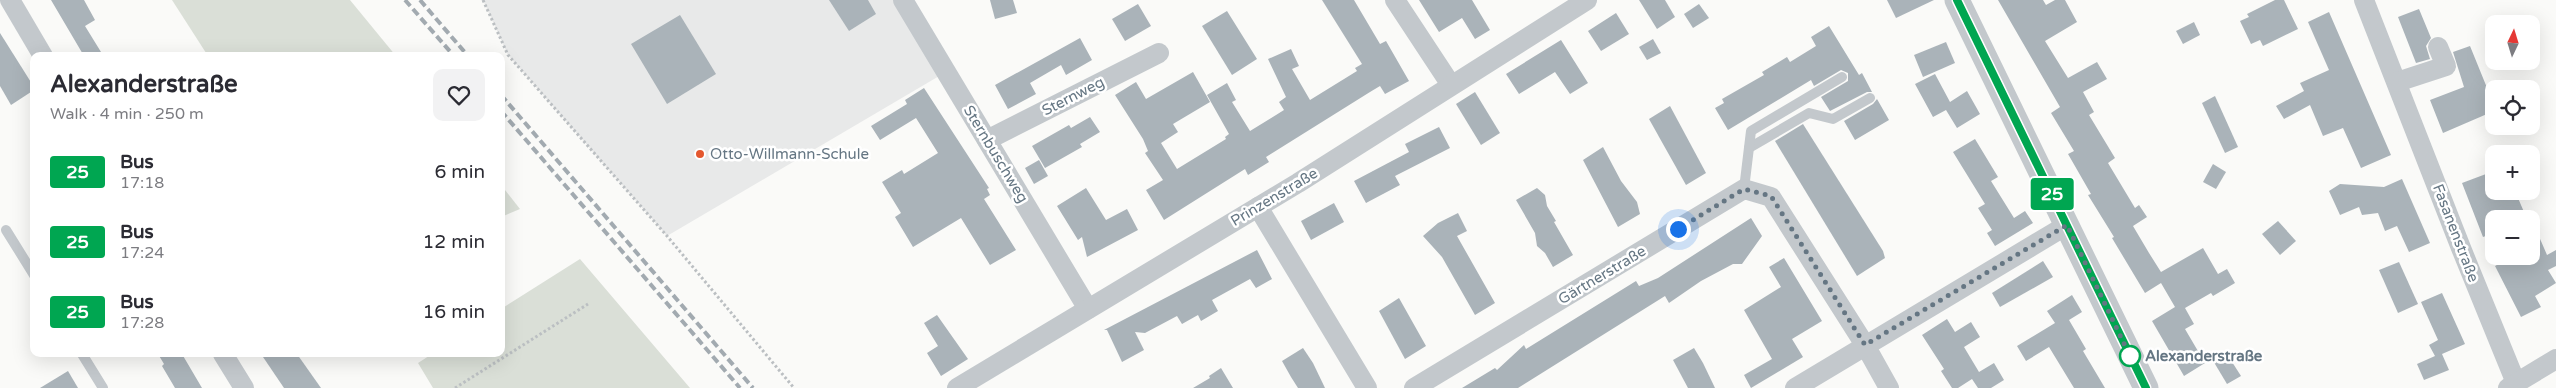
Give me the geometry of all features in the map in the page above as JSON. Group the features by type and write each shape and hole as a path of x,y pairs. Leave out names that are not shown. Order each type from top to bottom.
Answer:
{"street":[{"path":"10,0 42,52"},
{"name":"Sternbuschweg","path":"903,0 1088,309"},
{"path":"1396,0 1451,85"},
{"name":"Prinzenstraße","path":"957,388 1258,206 1587,0"},
{"path":"1957,0 2146,388"},
{"name":"Fasanenstraße","path":"2364,0 2461,248 2512,386"},
{"path":"2397,82 2446,66 2438,47"},
{"name":"Sternweg","path":"987,140 1159,53"},
{"path":"1744,189 1771,196 1865,345 1889,388"},
{"name":"Gärtnerstraße","path":"1414,388 1744,189"},
{"path":"1258,206 1367,388"},
{"path":"1795,388 2067,225"},
{"path":"225,357 244,388"},
{"path":"2512,386 2556,359"}],"lane":[{"path":"1744,189 1751,131 1842,77"},
{"path":"1749,148 1809,113 1833,119 1870,98"},
{"path":"6,230 30,269"},
{"path":"84,357 103,388"}],"path":[{"path":"483,0 508,55 666,236 794,388"},
{"path":"505,356 588,304"},
{"path":"455,388 504,357"}],"shaded area":[{"path":"172,0 350,0 393,52 205,52"},
{"name":"Otto-Willmann-Schule","path":"483,0 903,0 946,72 667,236 508,55"},
{"path":"505,190 520,209 505,215"},
{"path":"580,259 690,388 433,388 418,363 427,357 505,357 505,306"}],"building":[{"path":"51,0 84,0 95,20 85,26 101,52 82,52"},
{"path":"829,0 868,0 876,14 849,31"},
{"path":"990,0 1013,0 1017,13 995,19"},
{"path":"1322,0 1354,0 1380,44 1386,41 1409,81 1385,94 1380,86 1266,157 1269,162 1248,175 1245,169 1164,220 1146,190 1163,180 1145,153 1148,151 1143,139 1115,95 1136,82 1146,99 1193,72 1210,102 1173,124 1178,132 1161,143 1177,169 1226,139 1225,137 1229,134 1207,95 1227,83 1236,100 1232,102 1250,131 1284,110 1279,102 1286,97 1268,59 1291,49 1299,66 1292,69 1310,100 1357,71 1355,68 1362,64"},
{"path":"1419,0 1472,0 1490,30 1475,39 1462,18 1439,32"},
{"path":"1639,0 1665,0 1675,17 1657,29"},
{"path":"1887,0 1934,0 1896,18"},
{"path":"1998,0 2043,0 2046,5 2055,0 2065,0 2077,22 2045,41 2068,78 2097,62 2107,79 2083,92 2094,112 2089,115 2115,158 2108,163 2135,208 2139,205 2147,217 2133,226 2149,253 2161,272 2203,248 2218,274 2227,269 2235,283 2213,296 2211,293 2185,308 2194,324 2185,329 2205,363 2184,376 2152,321 2175,307 2161,283 2145,293 2112,238 2114,237 2088,195 2091,194 2068,154 2074,151 2051,113 2060,107"},
{"path":"2275,0 2284,0 2298,29 2263,46 2260,40 2251,44 2240,21 2249,17 2247,14"},
{"path":"1138,4 1151,26 1125,41 1112,19"},
{"path":"1699,4 1709,18 1693,28 1684,14"},
{"path":"2419,9 2431,38 2426,46 2430,59 2416,63 2398,17"},
{"path":"1227,11 1257,59 1232,75 1202,26"},
{"path":"2329,12 2391,155 2361,168 2343,128 2323,136 2310,105 2284,119 2276,106 2304,91 2300,83 2329,70 2308,22"},
{"path":"1616,13 1629,34 1601,51 1588,31"},
{"path":"680,15 716,74 667,104 631,44"},
{"path":"2194,22 2200,35 2183,44 2176,31"},
{"path":"1829,26 1859,75 1862,73 1872,92 1867,92 1830,111 1821,97 1848,81 1848,73 1841,70 1814,86 1811,80 1728,130 1715,108 1724,103 1722,99 1764,75 1762,72 1787,57 1790,62 1816,46 1811,37"},
{"path":"0,33 30,81 30,93 11,105 0,86"},
{"path":"1080,38 1092,60 1066,75 1061,65 1030,83 1036,94 1008,109 995,85"},
{"path":"1653,39 1661,53 1647,60 1639,47"},
{"path":"1561,40 1588,83 1570,94 1555,72 1519,94 1506,74"},
{"path":"1946,42 1955,63 1923,77 1914,55"},
{"path":"2470,46 2485,83 2485,115 2443,133 2430,100 2464,87 2453,52"},
{"path":"1935,74 1950,102 1967,91 1980,114 1957,128 1946,110 1933,117 1915,84"},
{"path":"924,88 989,188 987,189 990,195 984,199 1016,250 990,265 961,218 913,247 895,217 901,213 882,182 902,170 904,174 938,153 916,118 880,140 871,126 907,104 905,100"},
{"path":"1475,92 1500,133 1481,145 1456,104"},
{"path":"2215,96 2238,147 2225,153 2202,103"},
{"path":"1877,99 1889,120 1855,140 1844,121 1873,104"},
{"path":"1670,106 1706,173 1686,185 1649,119"},
{"path":"1090,117 1100,132 1080,144 1082,147 1045,168 1032,146 1069,125 1071,128"},
{"path":"1803,124 1883,251 1885,258 1857,276 1775,141"},
{"path":"1439,127 1450,148 1395,176 1400,185 1366,203 1354,181 1409,152 1405,144"},
{"path":"1975,139 1998,177 1991,181 2014,218 2025,211 2033,223 1995,246 1987,233 1992,230 1978,208 1985,204 1953,152"},
{"path":"1603,147 1621,181 1637,202 1640,214 1618,227 1583,160"},
{"path":"1039,160 1048,176 1034,184 1025,168"},
{"path":"2213,164 2226,172 2216,189 2203,182"},
{"path":"2485,174 2485,200 2519,200 2523,210 2485,210 2485,236 2483,237 2462,183"},
{"path":"2402,179 2430,243 2409,252 2397,226 2385,231 2378,213 2362,215 2359,207 2340,215 2329,191 2340,184 2384,187"},
{"path":"1086,188 1106,220 1127,209 1138,230 1087,257 1082,237 1078,240 1057,206"},
{"path":"1537,188 1545,195 1547,206 1556,221 1554,222 1573,255 1553,267 1545,253 1537,246 1535,233 1516,200"},
{"path":"1334,203 1344,222 1311,240 1301,221"},
{"path":"1458,213 1467,231 1457,236 1495,303 1475,315 1442,257 1423,236 1438,223"},
{"path":"1751,218 1762,236 1742,264 1733,264 1701,281 1669,303 1665,296 1518,388 1462,388 1495,368 1497,370 1524,345 1526,349 1636,281 1639,286 1658,278"},
{"path":"2278,221 2296,241 2280,255 2262,234"},
{"path":"2540,239 2547,255 2556,250 2556,266 2548,270 2556,283 2535,296 2541,307 2521,317 2495,266 2540,265"},
{"path":"1257,250 1272,279 1256,288 1250,279 1212,300 1218,311 1201,321 1198,315 1182,324 1177,316 1145,333 1135,332 1144,350 1122,362 1107,330 1104,330"},
{"path":"1784,258 1822,321 1792,339 1803,357 1751,388 1744,375 1772,359 1744,310 1781,287 1769,267"},
{"path":"2043,261 2053,277 2000,307 1992,293"},
{"path":"2399,262 2418,304 2398,313 2379,270"},
{"path":"2442,293 2465,344 2442,354 2449,370 2424,380 2417,364 2435,356 2429,345 2438,340 2421,302"},
{"path":"2072,295 2082,312 2069,320 2086,349 2083,351 2105,388 2074,388 2049,347 2026,361 2017,346 2055,323 2047,311"},
{"path":"1399,298 1426,346 1405,359 1379,311"},
{"path":"937,315 968,359 941,376 927,353 938,346 924,323"},
{"path":"1947,319 1955,332 1971,322 1980,337 1964,347 1979,372 1994,363 2004,380 1991,388 1978,388 1972,379 1958,388 1952,388 1941,371 1944,369 1922,335"},
{"path":"1303,348 1313,363 1325,388 1298,388 1282,361"},
{"path":"1694,348 1715,388 1688,388 1673,360"},
{"path":"2225,351 2241,376 2227,384 2212,359"},
{"path":"160,357 184,357 202,388 175,388 162,366 164,364"},
{"path":"263,357 299,357 321,388 284,388"},
{"path":"1221,368 1233,388 1193,388 1210,378 1209,376"},
{"path":"68,371 78,388 40,388"}],"railway":[{"path":"405,0 450,52"},
{"path":"420,0 465,52"},
{"path":"505,100 753,388"},
{"path":"505,116 740,388"}],"bus line":[{"name":"25","path":"1957,0 2146,388"}],"place":[{"name":"Otto-Willmann-Schule","path":"700,154"},
{"name":"Alexanderstraße","path":"2130,356"}],"route":[{"path":"1678,229 1744,189 1771,196 1865,345 2067,225 2130,356"}]}
